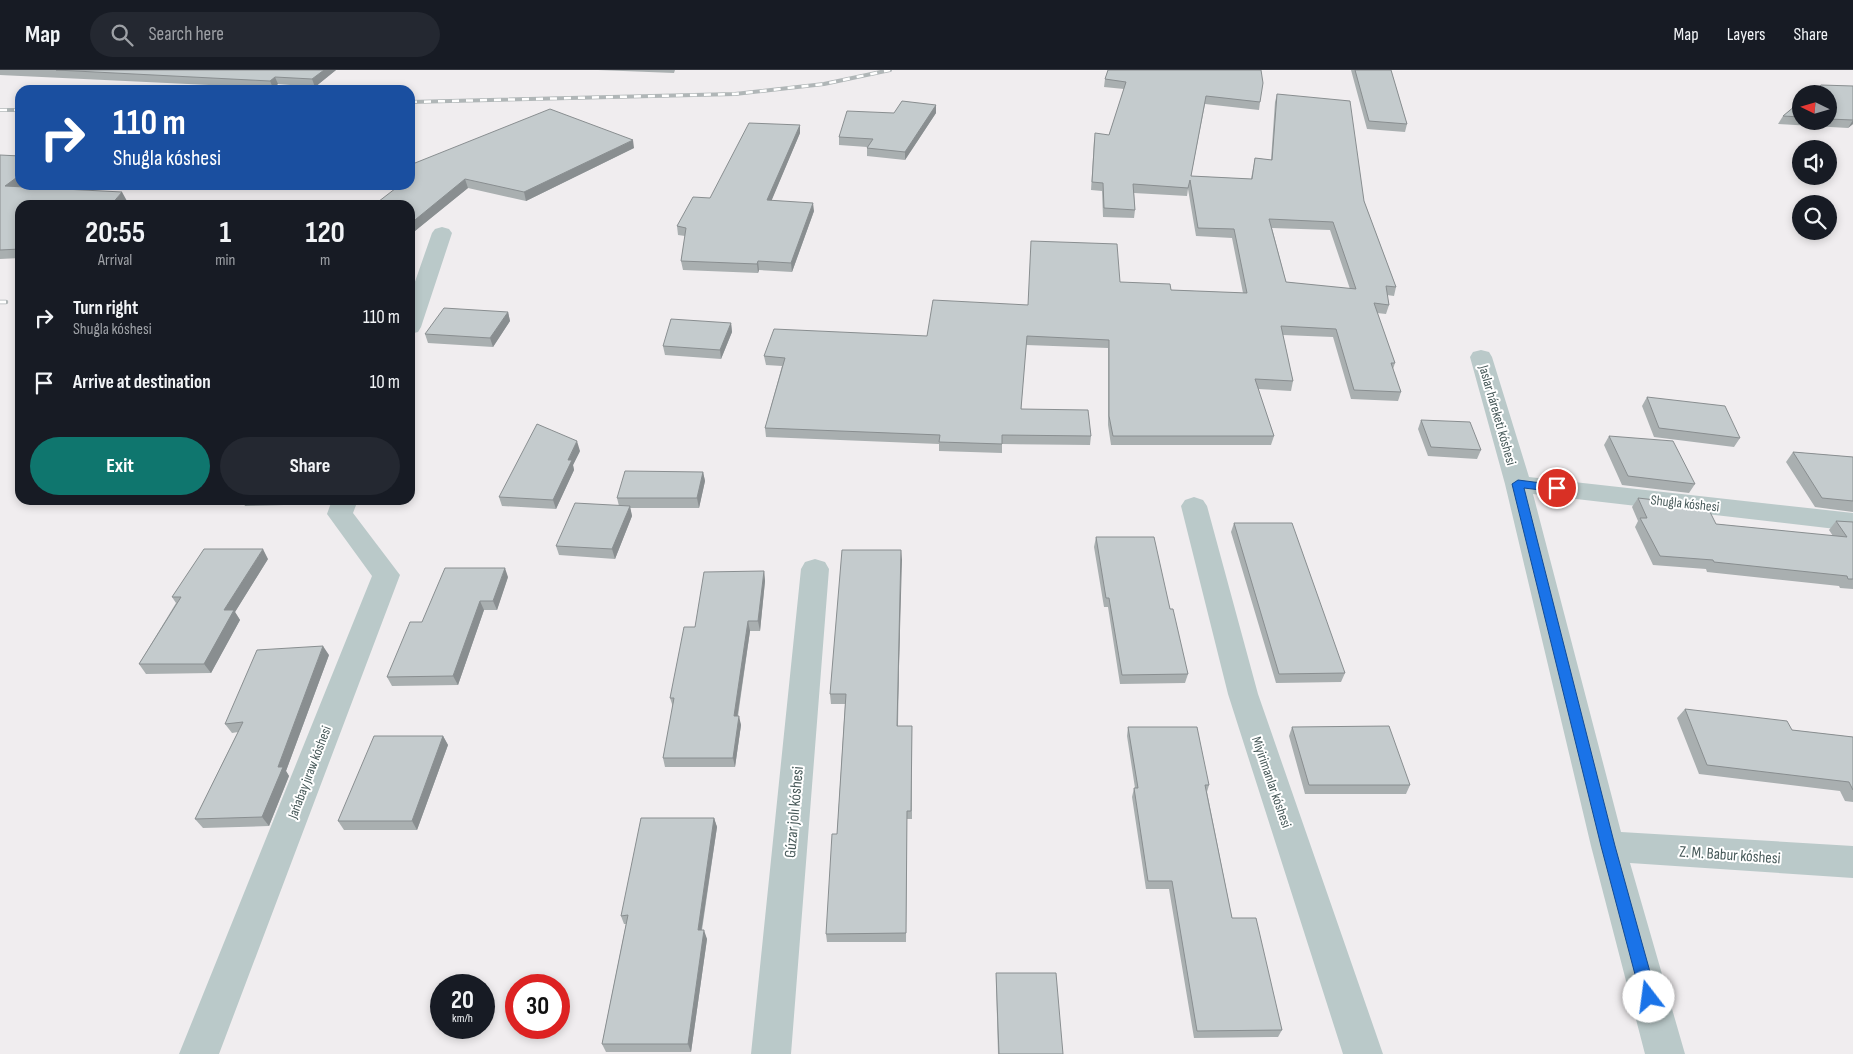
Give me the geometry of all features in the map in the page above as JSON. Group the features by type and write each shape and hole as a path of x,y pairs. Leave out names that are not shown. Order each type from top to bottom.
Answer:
{"street":[{"path":"415,312 442,233"},
{"name":"Jaslar háreketi kóshesi","path":"1481,357 1518,484 1608,846 1665,1054"},
{"name":"Shuǵla kóshesi","path":"1518,484 1853,522"},
{"name":"Jańabay jıraw kóshesi","path":"198,1054 386,575 340,514 344,505"},
{"name":"Miyirimanlar kóshesi","path":"1194,506 1243,694 1363,1054"},
{"name":"Gúzar jolı kóshesi","path":"771,1054 815,569"},
{"name":"Z. M. Babur kóshesi","path":"1608,846 1853,862"}],"building":[{"path":"56,70 324,70 312,79 275,77 270,81"},
{"path":"1108,70 1261,70 1263,83 1260,102 1206,96 1191,176 1252,179 1255,158 1272,160 1277,94 1350,101 1364,201 1396,287 1386,286 1389,305 1374,303 1395,363 1391,363 1401,392 1354,390 1336,329 1281,326 1293,381 1255,379 1274,436 1113,436 1109,416 1109,340 1027,336 1021,409 1088,410 1091,436 1002,435 1002,444 939,442 940,435 765,428 785,358 764,356 774,329 927,336 933,300 1028,305 1031,241 1117,244 1120,282 1170,284 1171,290 1247,293 1234,229 1198,228 1190,180 1188,188 1133,184 1135,210 1104,208 1103,183 1092,182 1095,133 1109,135 1126,82 1105,79","holes":["1269,219 1333,222 1356,289 1286,282"]},
{"path":"1355,70 1391,70 1407,124 1369,121"},
{"path":"1838,86 1853,86 1853,120 1838,119"},
{"path":"902,101 936,105 905,152 867,148 873,139 839,137 847,111 894,113"},
{"path":"1792,108 1792,116 1783,116"},
{"path":"550,109 633,140 524,192 465,179 415,220 415,200 380,200 394,190 415,190 415,163"},
{"path":"749,123 800,125 767,200 813,203 791,263 758,261 757,264 681,261 686,228 677,226 693,197 710,198"},
{"path":"0,155 15,156 15,179 5,186 15,187 15,190 122,192 115,200 15,200 15,249 0,250"},
{"path":"444,308 508,312 490,338 425,334"},
{"path":"671,319 731,323 720,350 663,346"},
{"path":"1647,397 1725,406 1740,438 1659,428"},
{"path":"1421,420 1470,422 1481,450 1431,447"},
{"path":"537,424 577,441 568,460 572,460 553,500 499,497"},
{"path":"1609,436 1673,441 1695,484 1628,476"},
{"path":"1793,452 1853,457 1853,501 1822,498"},
{"path":"625,471 703,472 697,498 617,498"},
{"path":"1638,498 1707,506 1716,524 1847,537 1836,521 1853,522 1853,579 1848,579 1847,576 1714,562 1713,560 1660,556 1640,518 1647,518"},
{"path":"575,503 630,506 612,549 556,546"},
{"path":"1234,523 1292,523 1345,673 1279,674"},
{"path":"1096,537 1154,537 1170,609 1173,609 1188,674 1122,675"},
{"path":"204,549 263,549 224,610 234,610 204,664 139,664 181,597 172,597"},
{"path":"842,550 901,550 897,726 912,726 911,811 907,811 906,933 826,934 832,834 837,834 846,694 830,694"},
{"path":"445,568 505,568 493,601 480,601 453,676 387,677 410,622 422,622"},
{"path":"764,571 758,621 748,621 734,716 739,716 733,758 663,758 674,698 670,698 684,627 695,627 704,572"},
{"path":"323,646 278,767 283,767 262,817 195,819 243,722 225,724 257,650"},
{"path":"1685,709 1787,721 1792,730 1853,737 1853,790 1849,782 1707,765"},
{"path":"1389,726 1410,785 1309,785 1292,727"},
{"path":"1128,727 1197,727 1209,785 1205,785 1232,918 1256,918 1282,1030 1197,1031 1172,881 1148,881 1134,788 1138,788"},
{"path":"374,736 443,736 412,821 338,821"},
{"path":"641,818 714,818 698,930 704,930 688,1044 602,1044 628,915 621,916"},
{"path":"996,973 1056,973 1063,1054 999,1054"}],"railway":[{"path":"415,102 735,94 824,84 890,70"},
{"path":"0,110 15,110"},
{"path":"0,302 6,302"}],"route":[{"path":"1557,488 1518,484 1608,846 1649,997"}]}
